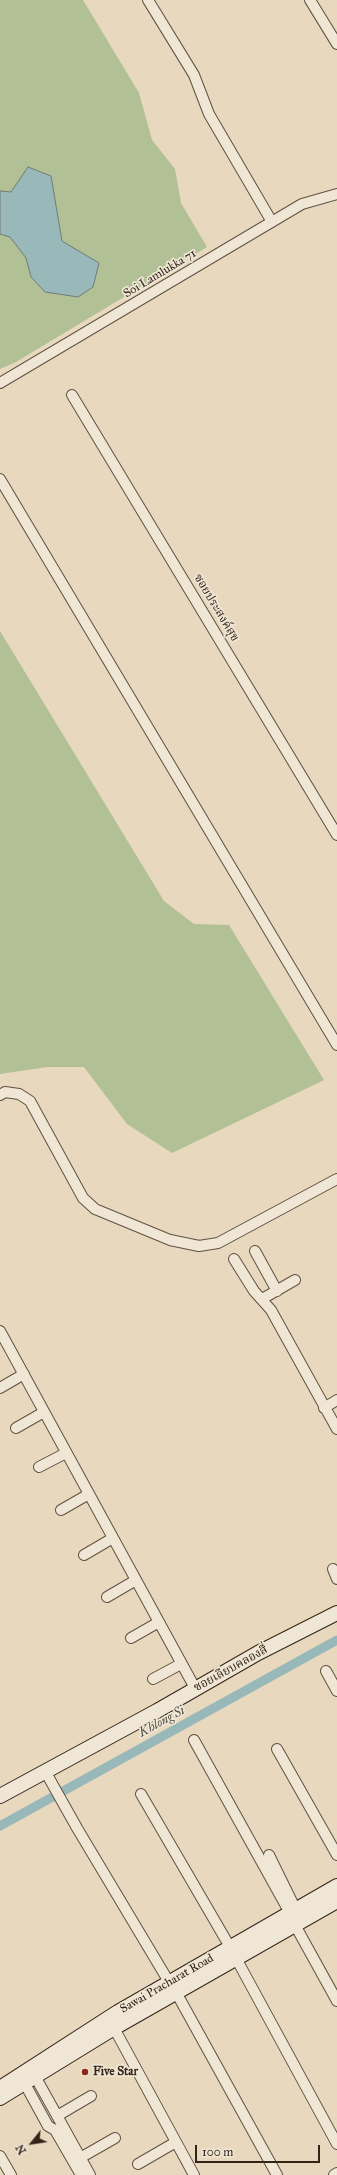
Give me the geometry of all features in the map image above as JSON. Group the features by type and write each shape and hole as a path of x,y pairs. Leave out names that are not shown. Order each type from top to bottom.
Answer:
{"main road":[{"name":"ซอยเลียบคลองสี่","path":"0,1796 48,1775 195,1688 258,1653 337,1613"},
{"name":"Sawai Pracharat Road","path":"0,2098 31,2081 173,1988 233,1954 294,1916 337,1886"},
{"name":"Sawai Pracharat Road","path":"294,1916 337,1902"},
{"name":"Sawai Pracharat Road","path":"0,2088 118,2012 173,1988"}],"street":[{"path":"148,0 194,75 209,114 272,222"},
{"path":"310,0 337,44"},
{"name":"Soi Lamlukka 71","path":"0,383 302,204 337,194"},
{"name":"ซอยประสงค์สุข","path":"72,395 337,835"},
{"path":"0,479 337,1045"},
{"path":"0,1095 5,1092 19,1094 30,1101 83,1198 95,1209 170,1240 199,1246 218,1243 337,1179"},
{"path":"255,1251 277,1291"},
{"path":"234,1259 254,1291 271,1310 337,1429"},
{"path":"262,1300 295,1280"},
{"path":"1,1334 195,1688"},
{"path":"0,1388 24,1374"},
{"path":"324,1408 337,1400"},
{"path":"16,1428 44,1412"},
{"path":"39,1467 66,1453"},
{"path":"61,1510 89,1494"},
{"path":"84,1555 113,1538"},
{"path":"107,1597 136,1580"},
{"path":"131,1638 159,1622"},
{"path":"153,1679 181,1664"},
{"path":"326,1671 337,1690"},
{"path":"194,1740 294,1916 337,2001"},
{"path":"278,1749 337,1855"},
{"path":"48,1775 66,1809 173,1988 277,2175"},
{"path":"141,1794 233,1954 337,2144"},
{"path":"269,1854 294,1916"},
{"path":"114,2028 194,2175"},
{"path":"31,2081 90,2175"},
{"path":"58,2124 91,2096"},
{"path":"58,2124 80,2175"},
{"path":"80,2158 115,2138"},
{"path":"138,2164 176,2142"},
{"path":"0,2156 11,2175"}],"green space":[{"path":"0,0 83,0 139,93 152,140 175,169 181,203 207,247 16,362 0,369"},
{"path":"0,631 164,901 194,924 229,925 324,1080 172,1153 127,1124 84,1067 47,1067 0,1074"}],"water":[{"path":"28,167 51,176 62,241 99,263 93,287 78,297 45,292 31,277 26,258 10,237 0,234 0,191 11,192"}],"waterway":[{"name":"Khlong Si","path":"0,1826 337,1640"}],"place":[{"name":"Five Star","path":"85,2072"}]}
